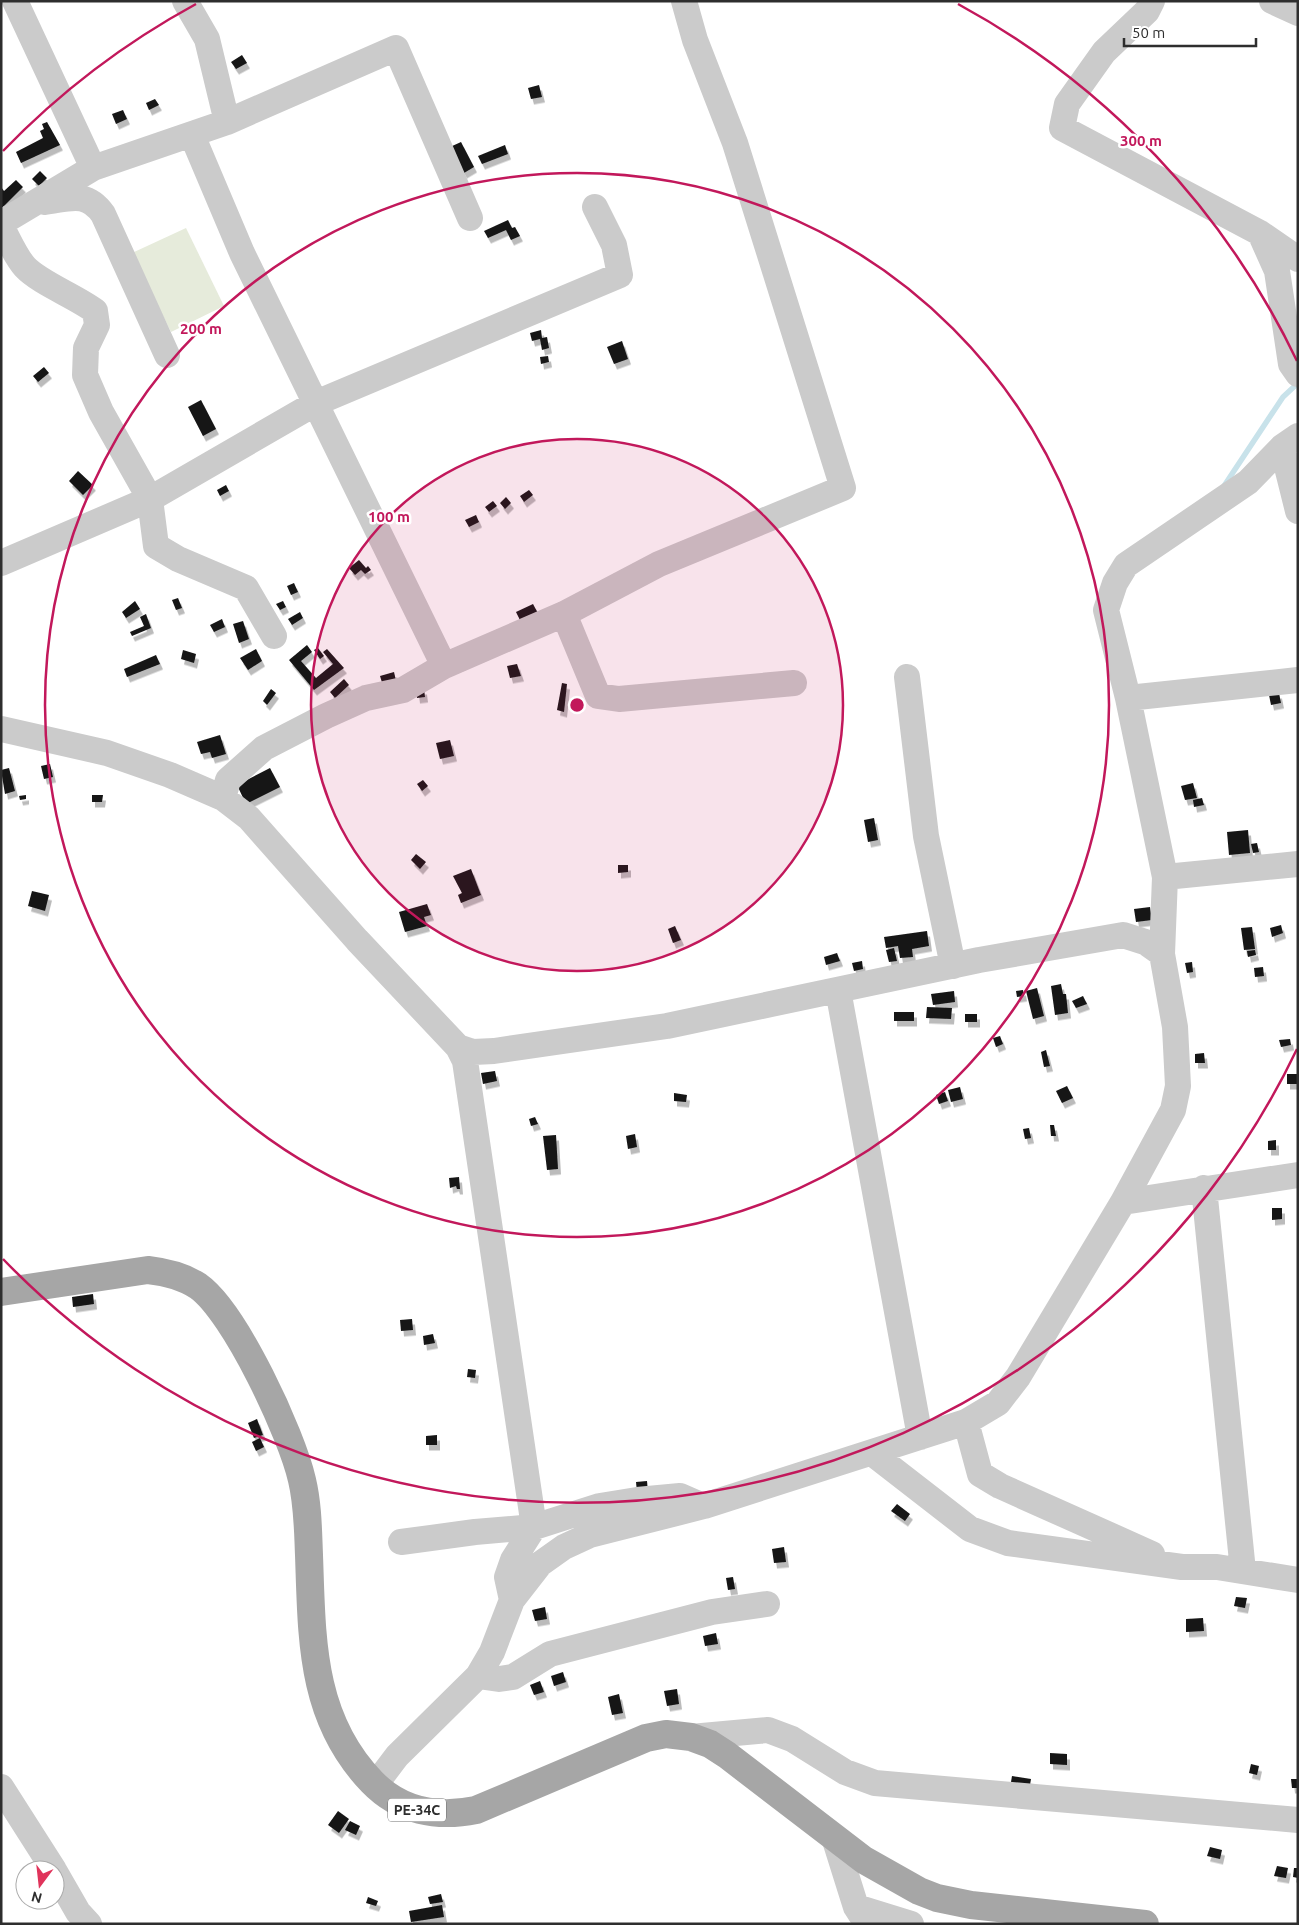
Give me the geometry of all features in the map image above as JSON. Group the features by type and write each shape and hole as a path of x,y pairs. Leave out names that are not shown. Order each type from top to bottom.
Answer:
{"main road":[{"name":"PE-34C","path":"1,1292 148,1270 177,1276 198,1286 212,1298 225,1316 272,1402 302,1480 306,1510 312,1634 317,1678 336,1732 357,1766 375,1785 399,1802 413,1808 442,1814 457,1814 491,1805 646,1738 666,1734 691,1737 710,1744 727,1755 887,1875 919,1891 971,1905 1145,1924"}],"street":[{"path":"15,1 93,168"},
{"path":"185,1 207,39 227,122"},
{"path":"223,798 228,780 264,748 326,716 366,698 403,690 444,666 564,614 659,564 843,488 735,143 696,40 684,1"},
{"path":"1152,1 1147,11 1104,52 1066,104 1062,128 1260,233 1298,259"},
{"path":"1272,1 1298,13"},
{"path":"274,636 246,588 178,559 156,546 150,499 101,412 85,375 86,348 97,325 95,311 78,298 24,267 1,224 93,168 227,122 396,48 470,218"},
{"path":"192,135 242,253 444,666"},
{"path":"31,204 84,197 96,203 103,214 167,355"},
{"path":"1,563 150,499 316,404 620,275 614,245 595,207"},
{"path":"1260,233 1277,271 1291,364 1298,374"},
{"path":"1290,442 1298,511"},
{"path":"375,1785 397,1756 478,1676 492,1652 512,1600 540,1564 564,1547 590,1535 704,1506 966,1422 998,1403 1018,1377 1123,1202 1173,1110 1178,1086 1175,1027 1162,954 1165,877 1128,698 1106,610 1114,583 1126,565 1248,482 1290,442"},
{"path":"564,614 598,696 619,699 794,683"},
{"path":"907,677 926,836 953,966"},
{"path":"1128,698 1298,680"},
{"path":"1,729 107,753 170,774 223,798 249,818 357,940 458,1047 465,1061 534,1527 513,1560 507,1577 512,1600"},
{"path":"1165,877 1298,864"},
{"path":"458,1047 473,1052 494,1051 629,1031 953,966 1123,935 1145,942 1162,954"},
{"path":"838,990 920,1437"},
{"path":"1123,1202 1298,1175"},
{"path":"1204,1188 1243,1571"},
{"path":"966,1422 980,1474 1018,1494 1182,1567"},
{"path":"872,1453 970,1529 1008,1542 1182,1567 1217,1567 1298,1580"},
{"path":"401,1542 475,1532 534,1527 600,1506 637,1500 680,1496 704,1506"},
{"path":"478,1676 499,1679 513,1677 550,1654 712,1612 767,1604"},
{"path":"691,1737 768,1730 792,1739 845,1772 875,1782 1298,1820"},
{"path":"1,1787 47,1860"},
{"path":"834,1837 862,1915 911,1924"},
{"path":"65,1890 78,1912 89,1924"},
{"path":"996,1924 1021,1911"}],"green space":[{"path":"186,228 224,306 171,332 132,253"}],"building":[{"path":"242,55 247,63 236,69 231,62"},
{"path":"539,85 542,97 531,99 528,88"},
{"path":"155,99 159,105 149,110 146,103"},
{"path":"123,110 127,119 116,124 112,114"},
{"path":"47,122 60,145 21,163 16,152 43,138 40,131 44,129 42,124"},
{"path":"461,142 474,167 464,173 450,147"},
{"path":"505,145 508,154 482,164 478,156"},
{"path":"40,171 47,178 39,186 32,179"},
{"path":"16,180 23,187 1,209 1,187 4,191"},
{"path":"508,220 512,228 515,227 520,236 511,240 506,230 488,238 484,231"},
{"path":"541,330 542,338 547,337 549,348 542,350 540,339 532,341 530,333"},
{"path":"622,341 628,359 614,364 607,347"},
{"path":"548,356 549,362 541,364 540,357"},
{"path":"44,367 49,373 38,382 33,376"},
{"path":"201,400 216,429 203,436 188,407"},
{"path":"78,471 93,485 83,495 69,481"},
{"path":"226,485 229,491 220,496 217,490"},
{"path":"529,490 533,495 524,502 520,496"},
{"path":"506,497 511,503 505,509 500,503"},
{"path":"493,501 497,506 489,512 485,507"},
{"path":"476,515 479,522 469,527 465,520"},
{"path":"359,560 366,568 368,566 371,570 365,574 361,570 355,575 349,568"},
{"path":"294,583 298,592 291,595 287,586"},
{"path":"178,598 182,608 176,610 172,600"},
{"path":"135,601 140,609 126,618 122,612"},
{"path":"283,601 286,607 280,610 276,604"},
{"path":"533,604 540,617 523,626 516,612"},
{"path":"300,612 303,618 292,625 288,619"},
{"path":"146,614 151,628 132,636 130,632 144,626 140,617"},
{"path":"222,619 225,627 214,632 210,625"},
{"path":"243,621 249,639 239,643 233,624"},
{"path":"307,645 312,652 301,661 316,678 333,664 323,652 327,649 344,668 314,690 289,660"},
{"path":"318,648 324,656 320,659 314,650"},
{"path":"256,649 262,661 248,670 240,658"},
{"path":"183,650 196,654 194,663 181,659"},
{"path":"156,655 160,664 127,677 124,669"},
{"path":"517,664 521,676 510,678 507,666"},
{"path":"394,672 397,685 384,689 380,676"},
{"path":"344,679 349,685 335,698 330,692"},
{"path":"562,683 567,684 564,712 557,710"},
{"path":"271,689 276,693 267,705 263,701"},
{"path":"424,689 425,697 417,698 416,690"},
{"path":"1279,693 1281,703 1271,705 1269,695"},
{"path":"220,735 226,754 212,758 210,752 201,754 197,742"},
{"path":"450,740 454,756 440,759 436,743"},
{"path":"50,764 53,777 44,779 41,766"},
{"path":"9,768 15,791 5,794 1,770"},
{"path":"270,768 280,787 246,804 237,785"},
{"path":"423,780 428,786 422,791 417,784"},
{"path":"1193,783 1197,798 1185,800 1181,786"},
{"path":"26,795 26,799 20,800 19,796"},
{"path":"92,795 103,795 102,802 92,802"},
{"path":"1202,798 1204,805 1194,807 1193,800"},
{"path":"874,818 878,840 868,842 864,820"},
{"path":"1248,830 1250,853 1229,855 1227,832"},
{"path":"1257,843 1259,852 1253,853 1251,844"},
{"path":"416,854 426,862 420,869 411,860"},
{"path":"618,865 628,865 628,872 618,873"},
{"path":"471,869 481,895 461,903 458,895 462,893 453,876"},
{"path":"32,891 49,895 45,911 28,906"},
{"path":"427,904 431,915 424,917 427,926 405,932 399,912"},
{"path":"1150,907 1152,920 1136,922 1134,909"},
{"path":"1281,925 1283,933 1272,937 1270,928"},
{"path":"675,926 681,940 673,943 668,929"},
{"path":"1252,927 1255,949 1244,950 1241,928"},
{"path":"927,931 929,946 912,949 913,957 900,958 898,946 886,948 884,937"},
{"path":"894,948 897,961 889,962 886,950"},
{"path":"1255,950 1256,955 1248,957 1247,951"},
{"path":"837,953 840,961 826,965 824,957"},
{"path":"862,961 863,969 854,971 852,963"},
{"path":"1192,962 1193,972 1187,973 1185,963"},
{"path":"1263,967 1264,976 1255,977 1254,968"},
{"path":"1061,984 1063,994 1066,994 1068,1013 1055,1015 1051,986"},
{"path":"1037,988 1044,1016 1033,1019 1026,991"},
{"path":"1023,990 1024,996 1017,997 1016,991"},
{"path":"954,991 955,1002 933,1005 931,994"},
{"path":"1083,996 1087,1004 1076,1008 1072,1001"},
{"path":"927,1007 952,1008 951,1019 926,1018"},
{"path":"894,1012 914,1012 914,1021 894,1021"},
{"path":"965,1014 977,1014 977,1022 965,1022"},
{"path":"1000,1036 1003,1044 996,1047 993,1038"},
{"path":"1290,1039 1291,1045 1281,1047 1279,1040"},
{"path":"1046,1050 1050,1066 1044,1067 1041,1052"},
{"path":"1204,1053 1205,1063 1195,1063 1195,1054"},
{"path":"495,1071 497,1081 483,1084 481,1073"},
{"path":"1287,1074 1298,1074 1298,1084 1287,1084"},
{"path":"1067,1086 1073,1098 1062,1103 1056,1091"},
{"path":"960,1087 963,1099 951,1102 948,1090"},
{"path":"945,1092 948,1101 939,1104 936,1095"},
{"path":"674,1093 687,1095 686,1102 674,1101"},
{"path":"535,1117 538,1124 531,1126 529,1119"},
{"path":"1050,1125 1054,1125 1056,1136 1051,1136"},
{"path":"1029,1128 1031,1138 1025,1139 1023,1129"},
{"path":"635,1134 637,1147 628,1149 626,1136"},
{"path":"556,1135 558,1169 547,1170 543,1136"},
{"path":"1276,1140 1276,1150 1268,1150 1268,1141"},
{"path":"459,1177 460,1189 457,1189 456,1186 450,1188 449,1178"},
{"path":"1272,1208 1282,1208 1282,1219 1272,1220"},
{"path":"93,1294 94,1304 73,1307 72,1297"},
{"path":"412,1319 413,1330 401,1331 400,1320"},
{"path":"433,1334 435,1343 424,1345 423,1336"},
{"path":"468,1369 476,1370 475,1378 467,1377"},
{"path":"257,1419 263,1435 254,1438 248,1423"},
{"path":"437,1435 437,1445 426,1445 426,1436"},
{"path":"260,1438 264,1447 256,1451 252,1442"},
{"path":"647,1481 648,1492 637,1492 636,1482"},
{"path":"897,1504 910,1514 905,1521 891,1511"},
{"path":"784,1547 786,1562 774,1563 772,1549"},
{"path":"733,1577 735,1589 728,1590 726,1578"},
{"path":"1236,1597 1247,1598 1245,1608 1234,1606"},
{"path":"545,1607 547,1619 535,1621 532,1610"},
{"path":"1203,1618 1204,1631 1186,1632 1186,1619"},
{"path":"716,1633 718,1644 705,1646 703,1636"},
{"path":"563,1672 566,1682 554,1686 551,1676"},
{"path":"540,1681 544,1692 534,1695 530,1685"},
{"path":"677,1689 679,1704 667,1706 664,1691"},
{"path":"619,1694 623,1713 612,1715 608,1697"},
{"path":"1050,1753 1067,1754 1067,1765 1050,1764"},
{"path":"1251,1764 1259,1766 1257,1775 1249,1773"},
{"path":"1012,1776 1031,1779 1029,1791 1010,1788"},
{"path":"1291,1779 1298,1779 1298,1788 1292,1788"},
{"path":"338,1811 349,1819 339,1833 328,1825"},
{"path":"350,1821 360,1826 356,1835 345,1830"},
{"path":"1210,1847 1222,1850 1220,1859 1207,1856"},
{"path":"1277,1866 1288,1868 1286,1878 1274,1876"},
{"path":"1294,1868 1298,1868 1298,1878 1293,1877"},
{"path":"441,1894 443,1902 430,1904 428,1897"},
{"path":"368,1897 378,1901 376,1906 366,1903"},
{"path":"442,1905 444,1917 411,1922 409,1911"}],"waterway":[{"path":"1224,486 1283,397 1298,383"}]}
